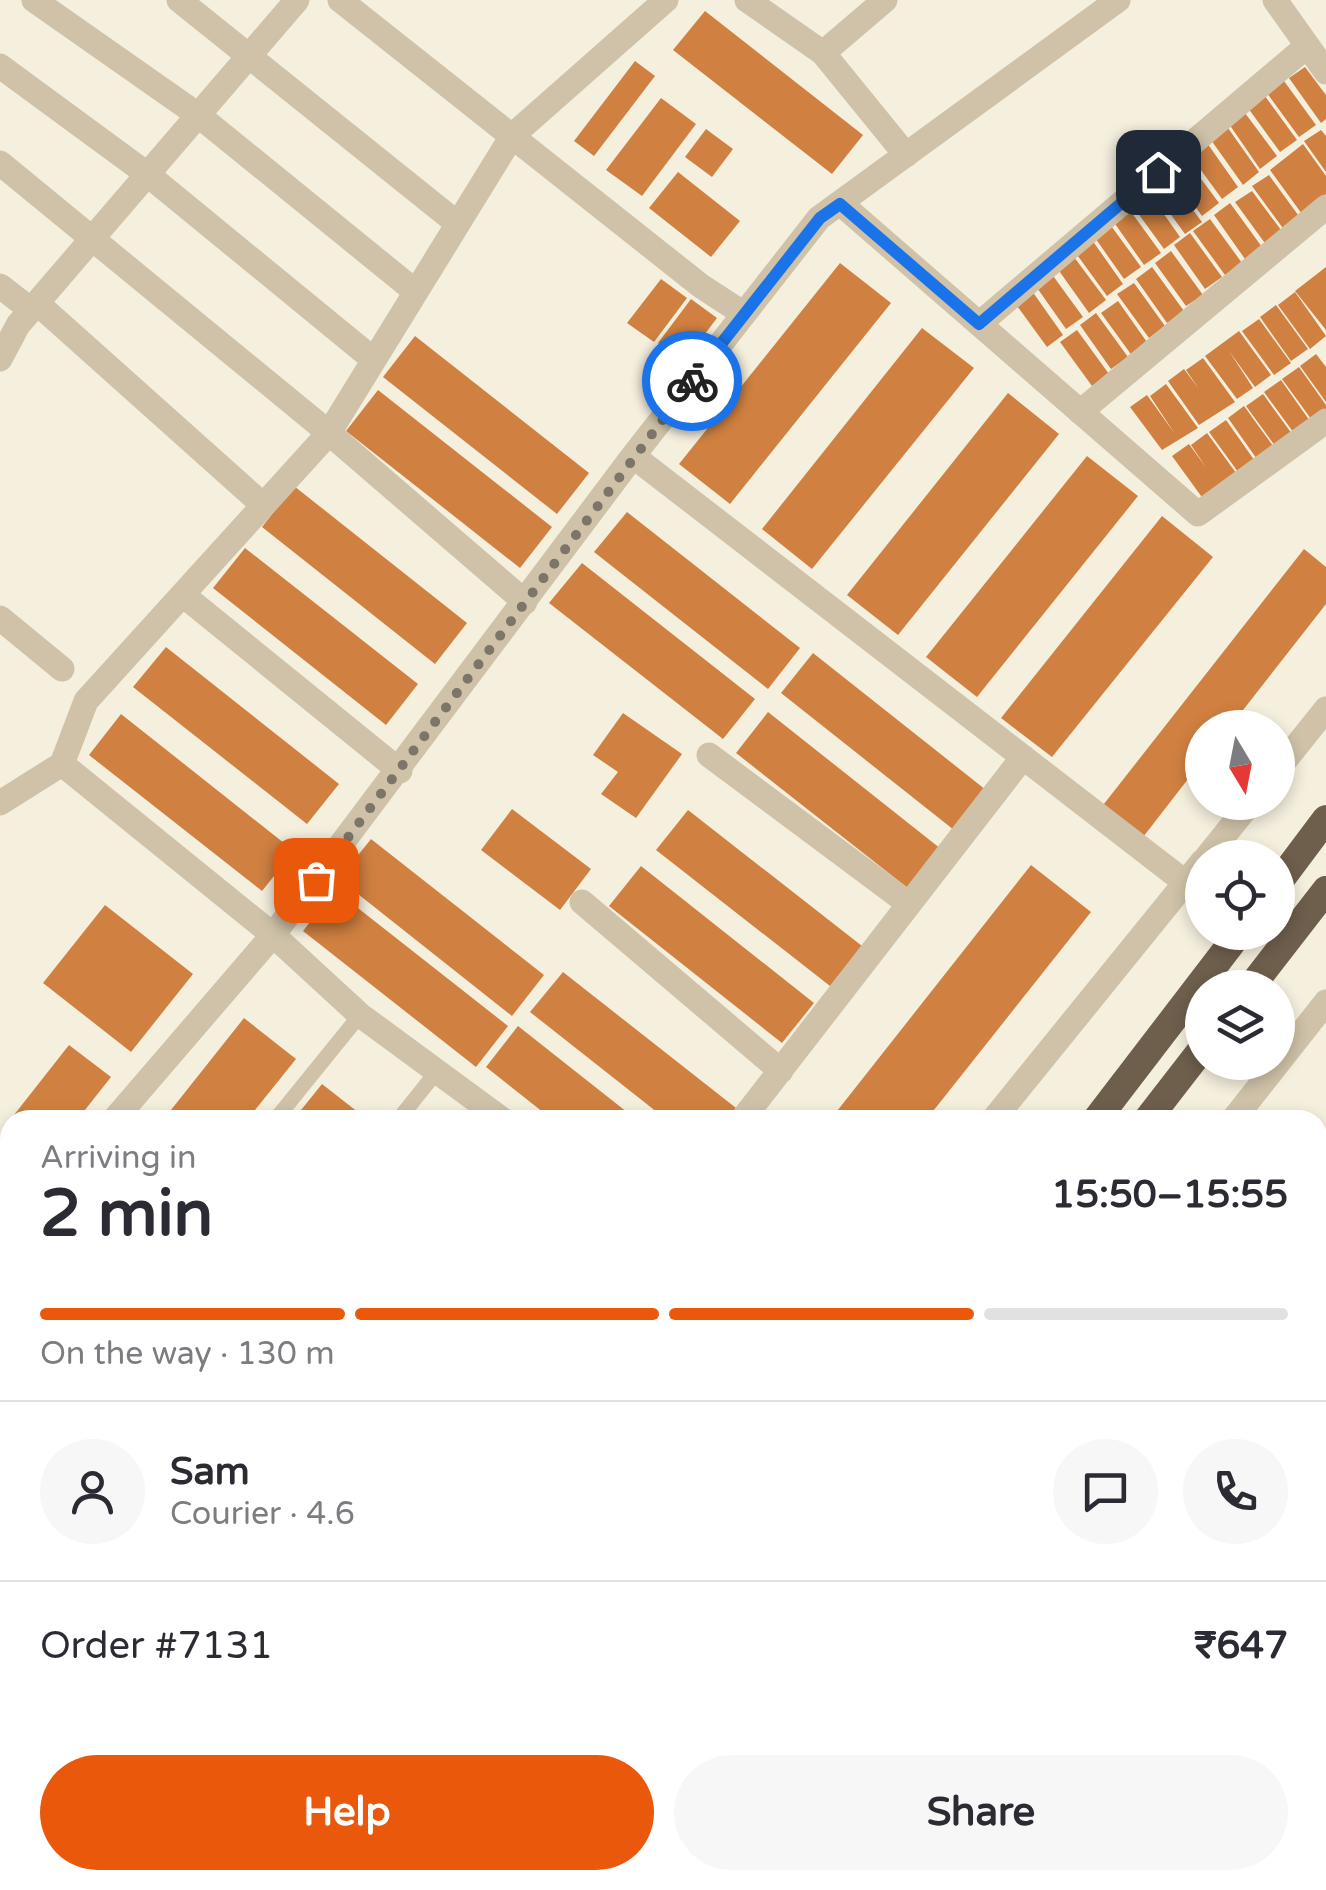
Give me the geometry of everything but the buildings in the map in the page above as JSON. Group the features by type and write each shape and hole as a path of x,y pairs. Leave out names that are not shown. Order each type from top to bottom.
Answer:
{"highway":[{"path":"1295,860 1326,819"},
{"path":"1264,970 1326,890"},
{"path":"1104,1110 1226,950"},
{"path":"1156,1110 1185,1071"}],"street":[{"path":"34,0 198,115 416,292"},
{"path":"178,0 458,224"},
{"path":"0,359 34,306 297,0"},
{"path":"340,0 702,286 744,314"},
{"path":"0,803 62,764 86,701 329,433 512,136 666,0"},
{"path":"748,0 823,54 906,155"},
{"path":"823,54 885,0"},
{"path":"123,1110 273,934 400,771 633,456 820,218 1118,0"},
{"path":"1275,0 1326,72"},
{"path":"979,324 1307,46"},
{"path":"0,66 148,174 374,360"},
{"path":"0,164 329,433 525,602"},
{"path":"840,204 1198,514 1326,421"},
{"path":"1080,412 1326,207"},
{"path":"0,286 34,306 263,504"},
{"path":"633,456 1185,882"},
{"path":"183,595 400,771"},
{"path":"0,618 62,669"},
{"path":"1295,748 1326,710"},
{"path":"708,754 909,904"},
{"path":"750,1110 1022,756"},
{"path":"62,764 273,934 360,1016 490,1110"},
{"path":"1220,840 1236,820"},
{"path":"1001,1110 1185,884"},
{"path":"582,902 780,1070"},
{"path":"1240,1110 1326,1002"}],"lane":[{"path":"283,1110 360,1016"},
{"path":"406,1110 438,1070"}],"way so far":[{"path":"316,880 692,381"}],"route":[{"path":"692,381 820,218 840,204 979,324 1158,172"}]}
